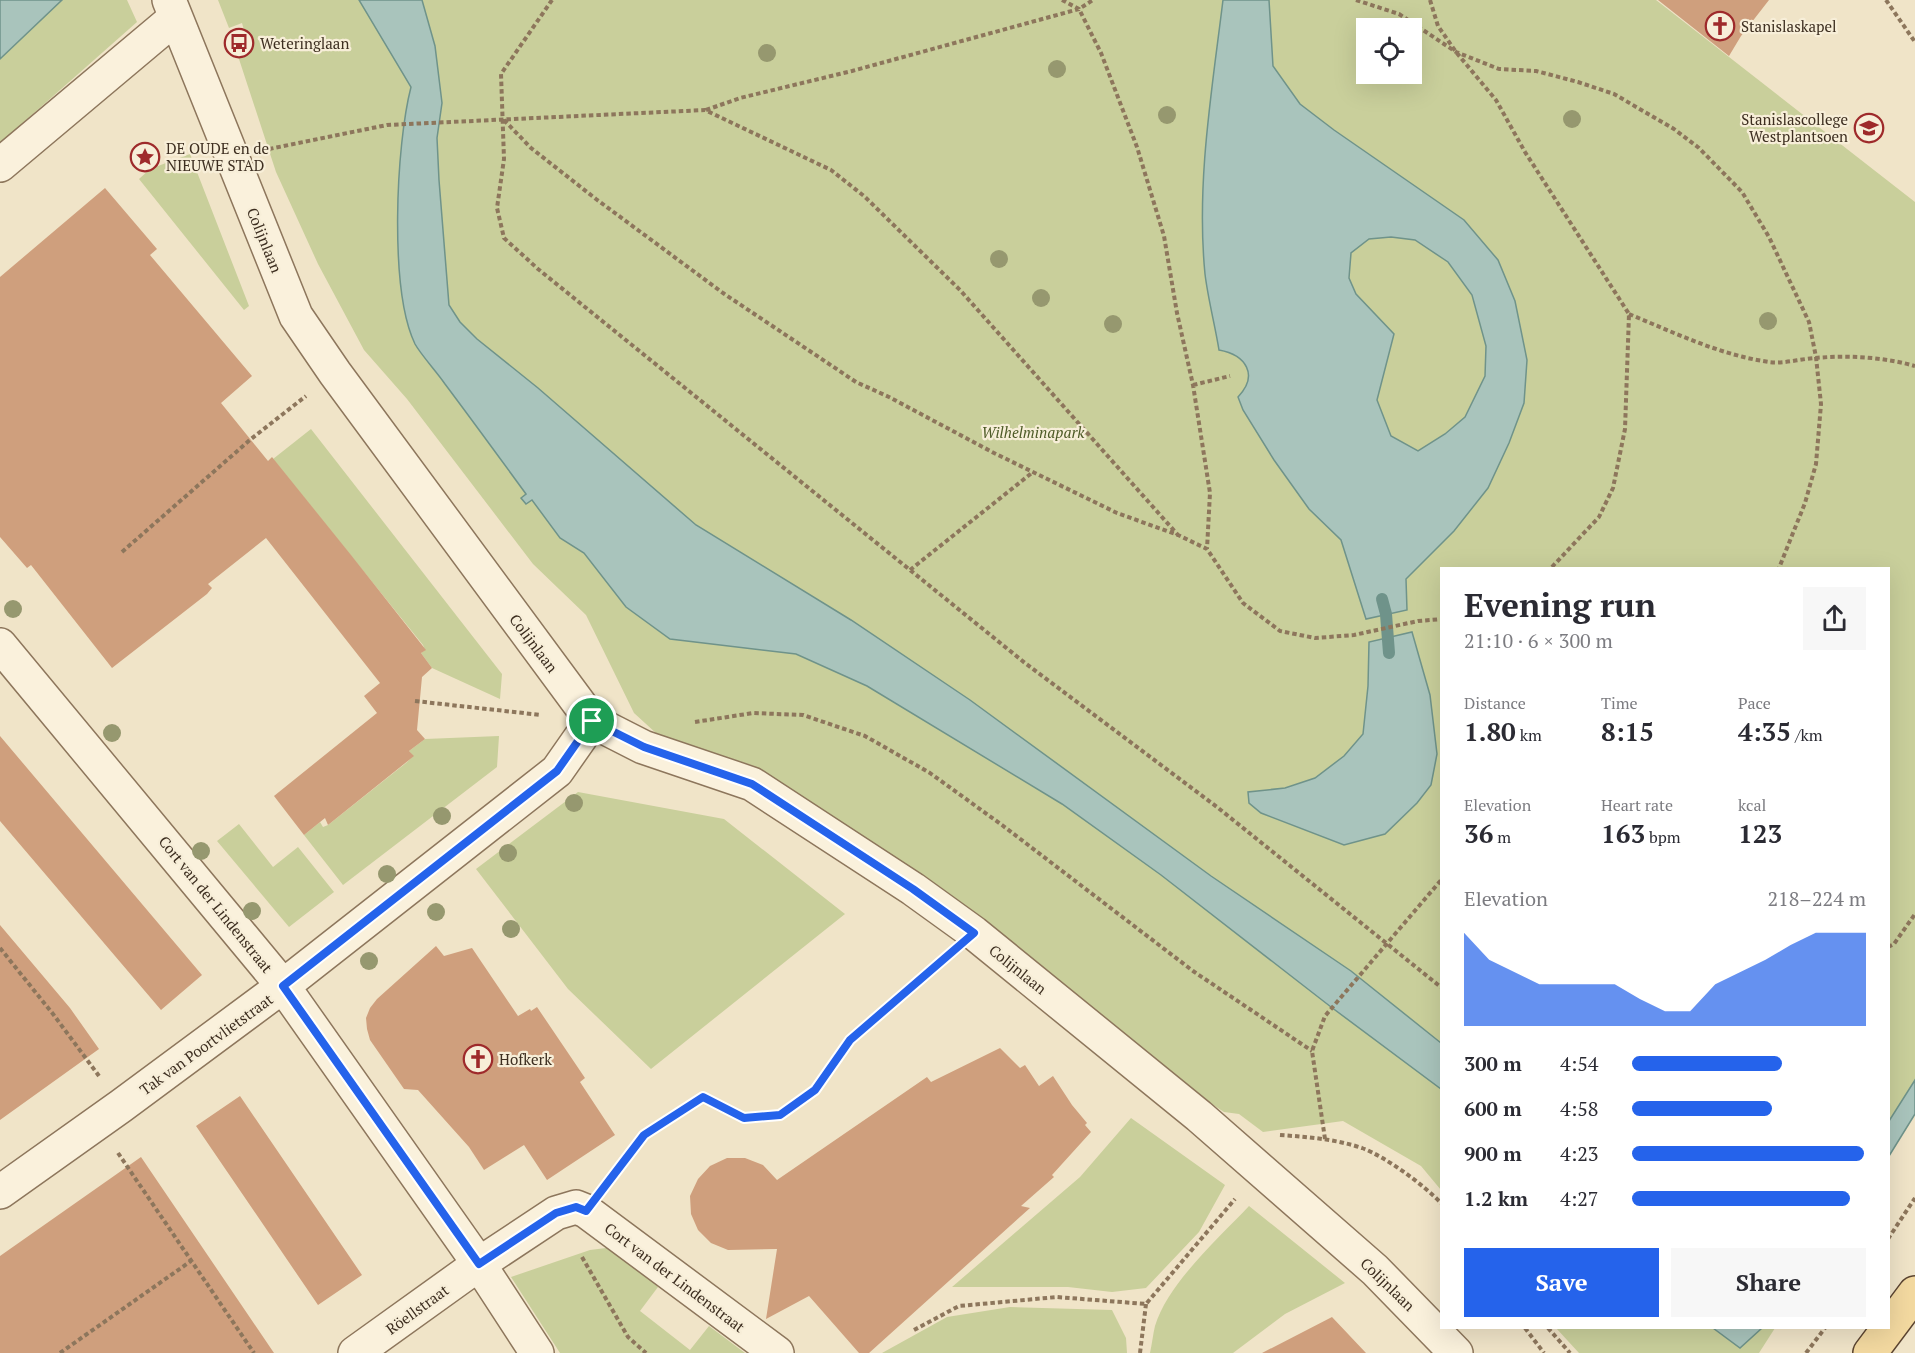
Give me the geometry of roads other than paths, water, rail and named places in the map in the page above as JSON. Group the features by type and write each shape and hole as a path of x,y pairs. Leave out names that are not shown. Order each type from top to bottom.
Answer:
{"main road":[{"path":"1890,1326 1915,1293"},
{"path":"1870,1353 1888,1329"}],"street":[{"name":"Colijnlaan","path":"172,9 296,316 335,374 592,721 644,747 752,784 913,889 974,933 1198,1116 1375,1270 1456,1353"},
{"path":"0,165 172,9"},
{"name":"Cort van der Lindenstraat","path":"6,665 283,986 479,1264 537,1353"},
{"name":"Tak van Poortvlietstraat","path":"0,1192 283,986 557,771 592,721"},
{"name":"Cort van der Lindenstraat","path":"479,1264 571,1212 777,1353"},
{"name":"Röellstraat","path":"356,1353 479,1264"}],"water":[{"path":"0,0 62,0 0,59"},
{"path":"359,0 422,0 435,46 442,103 437,138 449,305 460,322 477,339 538,388 696,525 851,620 970,700 1211,876 1351,971 1440,1042 1440,1088 1161,875 1062,804 867,686 796,654 670,639 626,607 584,553 560,538 532,500 526,504 521,498 526,494 415,344 407,320 401,289 398,254 399,180 411,87"},
{"path":"1223,0 1269,0 1273,66 1300,104 1464,220 1498,260 1515,301 1527,360 1524,403 1488,488 1454,531 1406,579 1407,610 1366,619 1341,540 1309,509 1274,460 1243,410 1238,397 1248,381 1247,367 1236,356 1219,350 1205,274 1202,205 1206,137","holes":["1391,237 1415,240 1448,262 1472,295 1486,346 1485,376 1465,417 1445,434 1418,451 1391,436 1377,400 1394,334 1356,294 1349,278 1351,253 1369,239"]},
{"path":"1412,632 1430,695 1437,754 1431,785 1417,803 1385,834 1344,845 1261,813 1249,803 1248,792 1285,788 1315,778 1344,756 1363,734 1368,686 1369,642"},
{"path":"1915,1080 1915,1114 1890,1154 1890,1119"},
{"path":"1714,1329 1761,1329 1740,1348"}],"waterway":[{"path":"1382,599 1386,614 1389,653"}],"place":[{"name":"Stanislaskapel","path":"1720,26"},
{"name":"Weteringlaan","path":"239,43"},
{"name":"Stanislascollege Westplantsoen","path":"1869,128"},
{"name":"DE OUDE en de NIEUWE STAD","path":"145,157"},
{"name":"Hofkerk","path":"478,1059"}],"park label":[{"name":"Wilhelminapark","path":"1033,432"}]}
